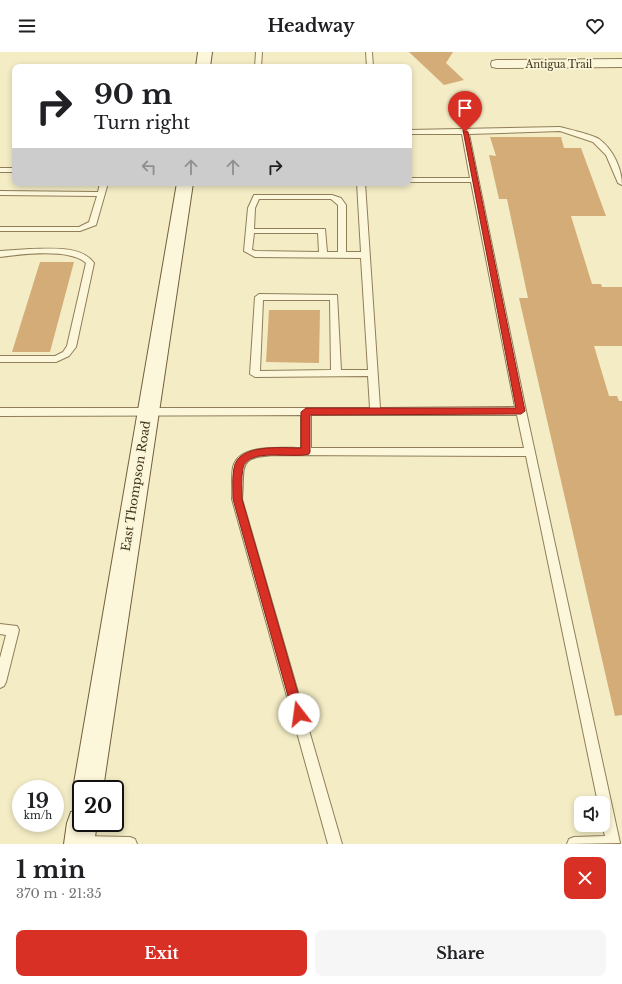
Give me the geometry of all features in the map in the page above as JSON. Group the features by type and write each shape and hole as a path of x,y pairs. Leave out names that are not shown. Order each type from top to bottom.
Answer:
{"main road":[{"path":"203,64 205,52"},
{"name":"East Thompson Road","path":"89,780 185,186"}],"street":[{"name":"Antigua Trail","path":"497,64 622,63"}],"lane":[{"path":"258,64 259,52"},
{"path":"369,52 370,64"},
{"path":"412,132 560,129 596,140 609,154 622,183"},
{"path":"465,132 521,411 614,844 574,844"},
{"path":"0,170 12,170"},
{"path":"412,180 475,180"},
{"path":"0,229 80,230 93,223 103,186"},
{"path":"361,186 375,411"},
{"path":"0,192 101,194"},
{"path":"342,255 342,205 338,200 332,197 257,197 253,200 248,251 255,254 323,255 342,255 366,255"},
{"path":"250,231 322,231 323,255"},
{"path":"0,254 13,252 72,253 83,256 90,263 71,347 66,354 56,359 0,359"},
{"path":"336,373 334,297 259,298 255,374 373,373"},
{"path":"0,412 521,411"},
{"path":"306,412 306,452"},
{"path":"335,844 237,499 238,466 245,456 258,452 530,452"},
{"path":"0,629 13,630 0,682"},
{"path":"80,837 130,844"}],"building":[{"path":"409,52 453,52 446,63 464,80 444,85"},
{"path":"490,137 561,137 564,148 581,148 606,216 571,216 592,284 601,284 602,287 622,287 622,346 594,346 609,396 617,396 619,401 622,401 622,715 615,716 519,298 528,298 507,199 499,199 489,155 496,156"},
{"path":"40,262 74,262 50,352 12,352"},
{"path":"269,310 320,310 319,363 266,362"}],"route":[{"path":"299,714 237,499 238,466 245,456 258,452 306,452 306,412 521,411 465,132"}]}
